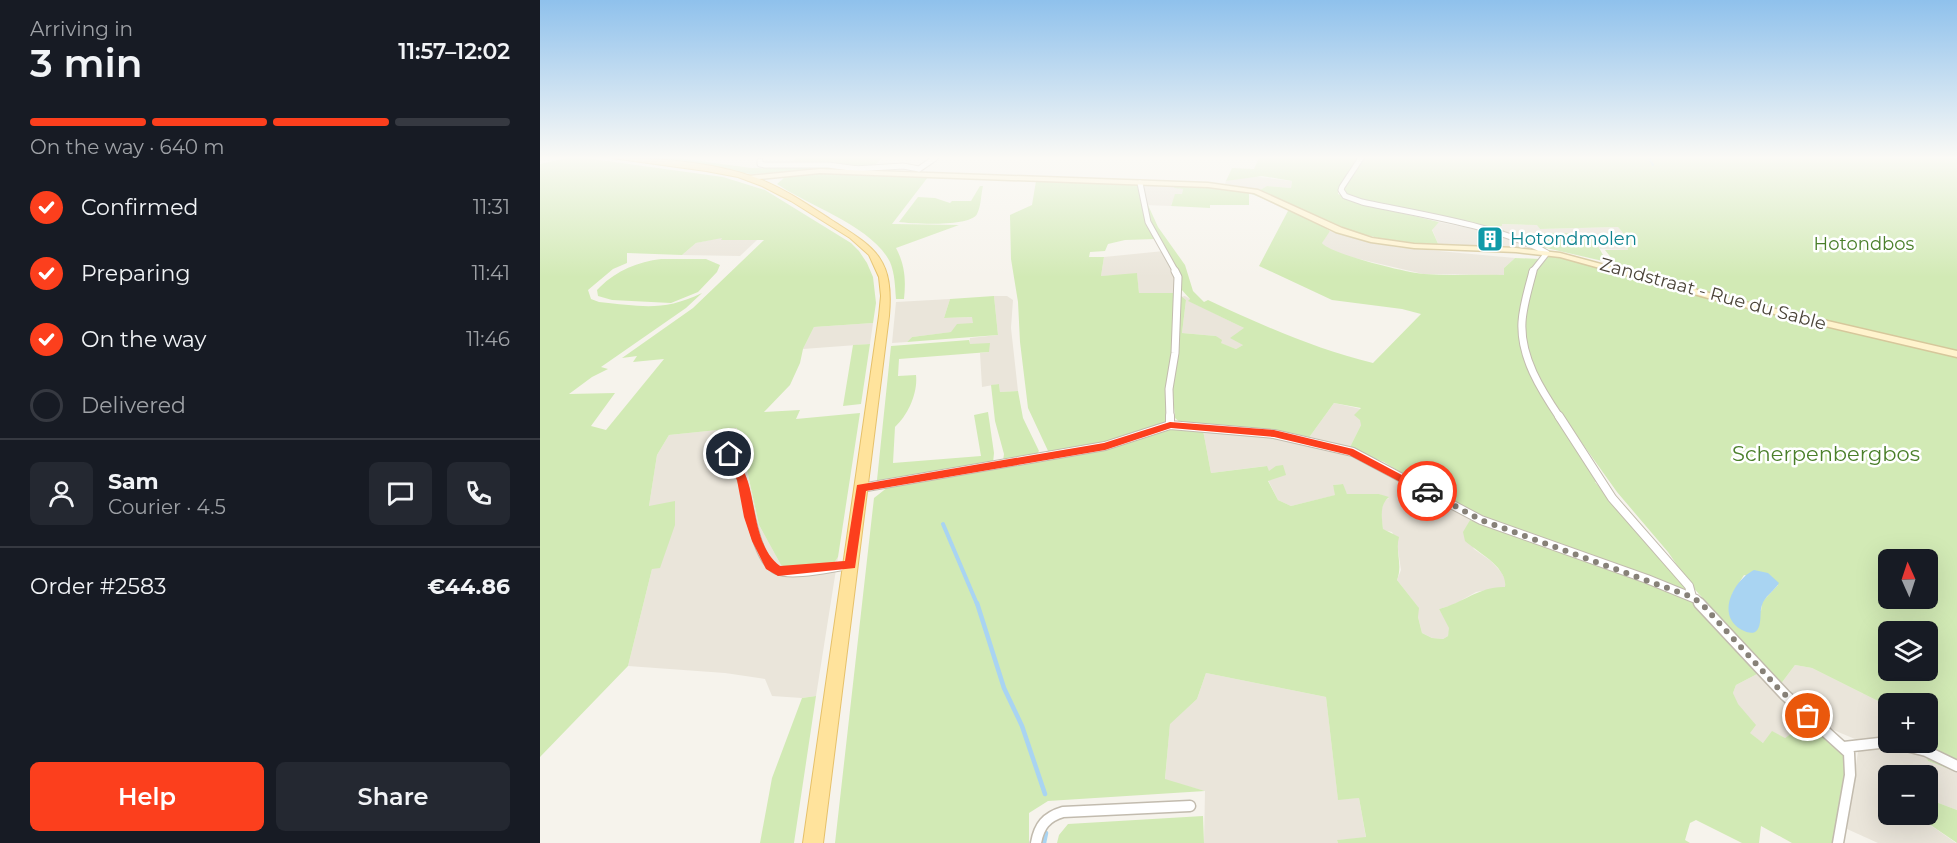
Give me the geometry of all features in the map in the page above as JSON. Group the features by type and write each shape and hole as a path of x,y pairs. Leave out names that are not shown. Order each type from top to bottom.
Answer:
{"main road":[{"path":"789,197 857,239 878,261 882,271 885,302 813,843"},
{"name":"Zandstraat - Rue du Sable","path":"1270,197 1346,232 1387,243 1546,254 1589,261 1722,299 1957,354"}],"street":[{"path":"1141,197 1146,217 1156,239 1171,260 1178,278 1175,353 1168,389 1170,425"},
{"path":"1349,197 1487,231 1539,247 1546,254 1533,266 1522,321 1523,348 1546,397 1612,498 1689,586 1692,597"},
{"path":"861,488 1105,446 1170,425 1274,434 1353,452 1481,520 1692,597 1708,610 1785,695 1844,747 1851,759 1838,843"},
{"path":"718,455 729,454 737,467 742,480 749,517 770,566 778,571 792,572 851,565"},
{"path":"1844,747 1878,743"},
{"path":"1930,753 1957,766"},
{"path":"1036,843 1042,822 1052,814 1070,811 1190,806"}],"shaded area":[{"path":"1144,197 1178,197 1171,206 1145,205"},
{"path":"1439,222 1487,232 1540,249 1439,246 1432,229"},
{"path":"1501,224 1538,225 1540,229 1618,227 1624,234 1628,250 1600,249 1594,239 1538,233 1542,247 1505,235 1499,230 1498,226"},
{"path":"1330,231 1395,247 1515,258 1504,268 1505,275 1423,274 1342,255 1325,248 1322,243 1323,238"},
{"path":"724,237 722,240 757,240 740,256 682,255 696,243"},
{"path":"1164,251 1174,269 1177,293 1139,293 1137,274 1101,276 1104,257"},
{"path":"994,296 1007,296 1013,300 1011,328 1018,391 1000,392 999,384 982,387 980,353 989,352 969,344 970,338 998,335"},
{"path":"1185,296 1190,299 1189,301 1244,328 1243,345 1236,349 1220,343 1216,336 1182,333 1186,300 1180,297"},
{"path":"950,299 944,318 973,317 973,323 952,332 912,337 907,342 892,343 896,302"},
{"path":"873,323 870,344 803,349 814,327"},
{"path":"1334,403 1361,409 1361,425 1349,449 1308,439"},
{"path":"737,428 759,525 781,565 801,568 834,563 838,557 816,696 802,698 772,696 765,679 725,673 628,666 652,569 649,506 657,455 669,435"},
{"path":"1203,430 1283,437 1366,459 1470,520 1464,532 1474,549 1491,561 1502,573 1506,582 1505,587 1476,592 1453,605 1439,609 1450,628 1448,636 1443,639 1432,638 1422,633 1418,607 1397,580 1401,570 1397,543 1392,532 1383,530 1381,512 1384,501 1389,498 1379,494 1347,494 1342,484 1333,485 1336,495 1291,506 1278,500 1268,480 1271,470 1269,472 1266,466 1211,473"},
{"path":"1795,665 1812,668 1878,701 1878,738 1855,739 1831,729 1809,715 1780,685"},
{"path":"1761,672 1809,721 1785,738 1763,743 1749,733 1755,725 1737,704 1733,693 1736,685"},
{"path":"1206,673 1326,697 1338,799 1359,798 1366,838 1337,840 1338,843 1204,843 1205,791 1165,780 1170,723 1197,699"},
{"path":"1877,744 1878,753 1925,754 1928,761 1957,772 1957,810 1938,803 1938,765 1878,765 1878,825 1930,825 1956,843 1878,843 1847,829 1858,751 1863,747"}],"green space":[{"path":"540,197 777,197 851,243 867,263 873,277 876,303 873,323 814,327 790,385 764,412 800,410 796,419 860,413 838,557 834,563 801,568 788,568 781,565 759,525 737,428 669,435 657,455 649,506 675,501 675,525 660,568 652,569 628,666 540,757","holes":["722,238 721,240 764,240 693,308 622,358 637,356 633,362 664,359 606,430 591,426 615,393 569,394 592,377 608,369 601,367 686,308 702,293 675,303 640,306 599,302 591,299 588,290 613,269 627,263 627,253 682,255 696,243"]},
{"path":"800,197 912,197 892,224 959,225 896,248 903,267 905,285 904,299 896,299 892,267 881,249 855,227"},
{"path":"918,197 935,198 950,203 952,201 971,201 973,197 981,197 977,214 964,221 941,224 899,222"},
{"name":"Scherpenbergbos","path":"1033,197 1141,197 1144,214 1155,239 1125,240 1108,244 1105,251 1090,252 1089,257 1104,257 1101,276 1137,273 1139,293 1177,293 1186,300 1182,333 1216,336 1222,340 1221,343 1236,349 1243,345 1230,338 1244,328 1188,301 1190,299 1181,289 1178,270 1159,240 1145,205 1148,205 1158,227 1185,265 1193,291 1204,302 1208,300 1289,336 1330,351 1373,363 1421,314 1402,309 1332,300 1259,266 1289,209 1260,197 1266,197 1289,208 1330,231 1322,243 1328,247 1370,262 1402,270 1434,275 1504,275 1504,268 1515,258 1540,259 1546,255 1572,259 1725,302 1957,357 1957,772 1928,761 1924,753 1938,753 1938,693 1878,693 1878,701 1812,668 1795,665 1780,685 1690,584 1668,552 1617,492 1567,422 1600,481 1595,482 1686,586 1684,590 1471,513 1384,462 1349,449 1361,425 1360,420 1354,415 1361,408 1334,403 1308,439 1181,423 1175,418 1172,385 1168,418 1164,424 1113,443 1049,453 1028,408 1018,302 1011,259 1010,215 1032,205","holes":["1744,575 1778,585 1762,602 1761,611 1732,594"]},
{"path":"1174,197 1249,197 1249,205 1210,205 1210,208 1171,206"},
{"path":"1276,197 1347,197 1368,205 1439,222 1432,230 1439,246 1394,242 1351,231"},
{"name":"Hotondbos","path":"1353,197 1957,197 1957,351 1736,300 1617,265 1605,250 1628,250 1624,234 1618,227 1540,229 1537,225 1502,224 1498,226 1499,230 1504,230 1505,235"},
{"path":"1538,233 1583,233 1587,238 1594,239 1607,262 1542,247"},
{"path":"661,259 706,259 720,265 717,272 698,292 671,303 612,300 598,296 597,290 621,271 644,262"},
{"path":"994,296 998,335 907,342 912,337 951,332 957,324 973,323 972,317 944,318 950,299"},
{"path":"969,340 970,344 990,343 989,352 899,359 898,376 916,375 916,382 911,403 895,427 893,463 981,456 974,415 988,412 994,453 993,463 880,482 877,480 891,346"},
{"path":"870,344 861,404 843,406 853,345"},
{"path":"999,384 1000,392 1018,391 1023,418 1039,451 1036,455 1003,461 1004,454 995,421 991,385"},
{"path":"1173,428 1203,430 1211,473 1267,466 1269,471 1276,466 1283,465 1286,475 1268,481 1278,500 1291,506 1335,495 1333,485 1343,484 1347,494 1379,494 1389,497 1382,508 1382,520 1383,529 1399,537 1397,580 1419,608 1418,617 1422,633 1432,638 1443,639 1448,636 1449,628 1439,609 1488,589 1505,587 1505,580 1497,567 1465,541 1463,532 1470,520 1690,597 1761,672 1736,685 1733,693 1738,704 1756,725 1750,733 1763,743 1772,731 1785,738 1809,721 1829,738 1845,759 1847,766 1843,800 1832,843 1792,843 1761,826 1759,843 1742,843 1696,820 1690,823 1685,840 1690,843 1338,843 1337,840 1366,837 1359,798 1338,800 1326,697 1206,673 1197,699 1170,724 1165,779 1205,791 1048,801 1029,813 1029,843 835,843 874,498 888,487 1108,448"},
{"path":"816,696 794,843 760,843 772,778 802,698"},
{"path":"1938,803 1957,810 1957,843 1931,825 1938,825"},
{"path":"1203,816 1204,843 1057,843 1059,835 1068,824"}],"water":[{"path":"1754,570 1768,573 1779,583 1763,602 1757,630 1750,633 1734,624 1729,607 1734,589"}],"waterway":[{"path":"943,524 977,604"},
{"path":"977,603 1004,688 1022,726 1045,794"},
{"path":"1044,843 1046,833"}],"way so far":[{"path":"1427,491 1481,520 1692,597 1702,604 1777,687 1808,716"}],"place":[{"name":"Hotondmolen","path":"1490,239"}],"route":[{"path":"729,454 742,480 749,517 770,566 778,571 792,572 851,565 861,488 1105,446 1170,425 1291,436 1364,456 1427,491"}]}
